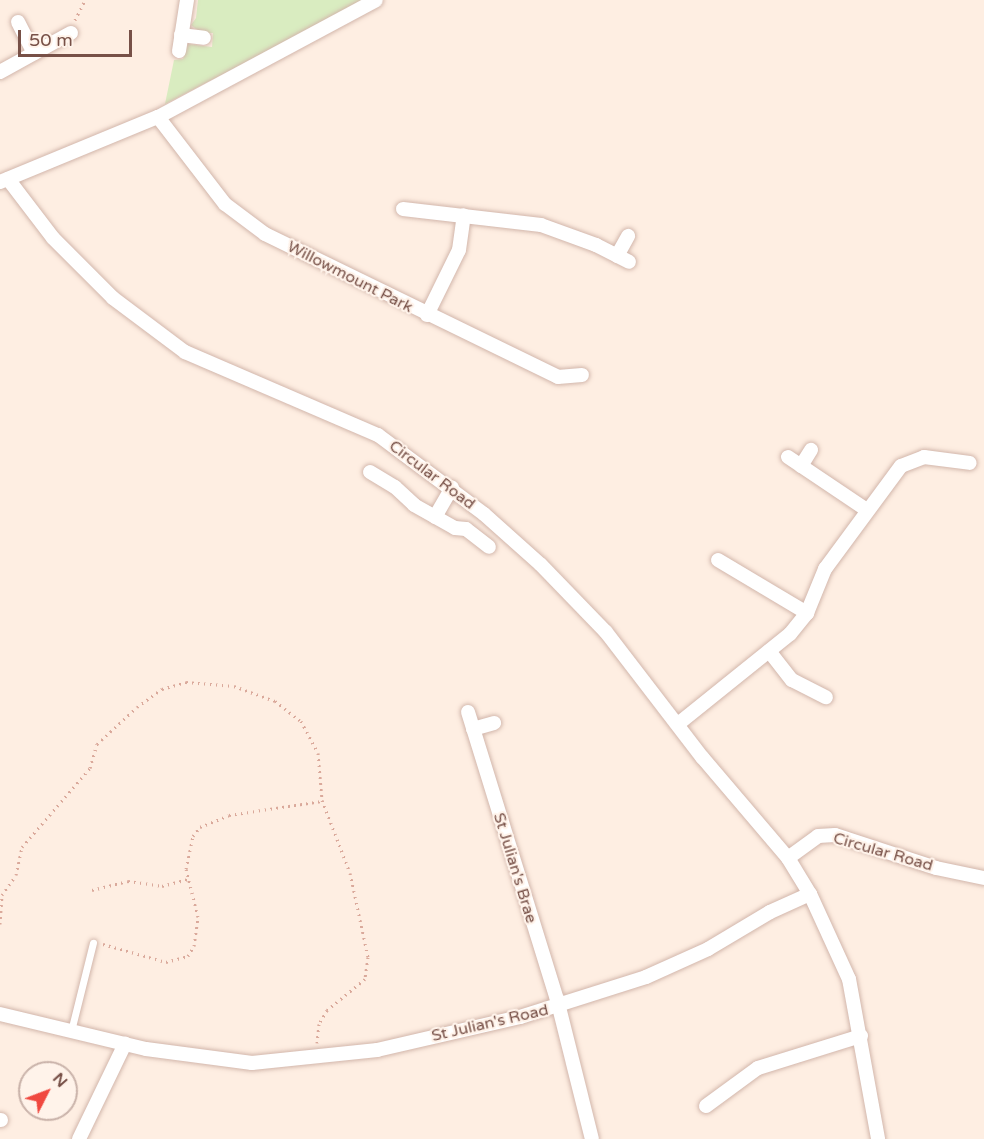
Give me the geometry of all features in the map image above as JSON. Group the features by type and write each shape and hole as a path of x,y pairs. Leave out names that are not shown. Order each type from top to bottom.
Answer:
{"street":[{"path":"179,51 187,0"},
{"path":"4,181 158,117 376,0"},
{"path":"18,22 34,53"},
{"path":"0,72 71,29"},
{"path":"181,35 204,38"},
{"name":"Willowmount Park","path":"158,117 225,204 265,234 558,377 582,375"},
{"name":"Circular Road","path":"4,181 53,238 113,298 185,352 378,435 452,487 541,565 606,632 788,858 810,894"},
{"path":"403,209 541,225 623,259 628,236"},
{"path":"427,315 459,250 464,215"},
{"path":"801,465 811,450"},
{"path":"788,457 867,510"},
{"path":"678,724 790,634 807,613 825,569 892,475 911,460 931,457 970,463"},
{"path":"370,472 435,517 455,528 466,529 489,548"},
{"path":"435,517 452,487"},
{"path":"718,560 807,613"},
{"path":"769,651 792,680 826,696"},
{"name":"St Julian's Brae","path":"468,712 560,1006 592,1139"},
{"path":"473,729 494,723"},
{"name":"Circular Road","path":"788,858 818,836 835,835 936,868 984,878"},
{"path":"810,894 849,979 878,1139"},
{"name":"St Julian's Road","path":"0,1014 125,1044 252,1063 377,1050 560,1006 667,968 810,894"},
{"path":"705,1106 758,1068 861,1036"},
{"path":"79,1139 125,1044"}],"lane":[{"path":"71,1030 93,943"}],"path":[{"path":"71,29 85,0"},
{"path":"0,924 2,895 16,875 22,847 90,768 97,744 162,689 186,682 234,686 285,707 313,739 318,753 322,801 350,873 368,969 356,988 327,1010 319,1024 317,1056"},
{"path":"93,943 114,945 166,962 188,956 194,946 198,917 188,879 187,849 200,827 229,815 322,801"},
{"path":"92,890 128,881 162,886 188,879"}],"green space":[{"path":"198,0 366,0 165,104 174,60 183,59 188,44 212,47 213,33 201,33 191,25 196,18"}]}
